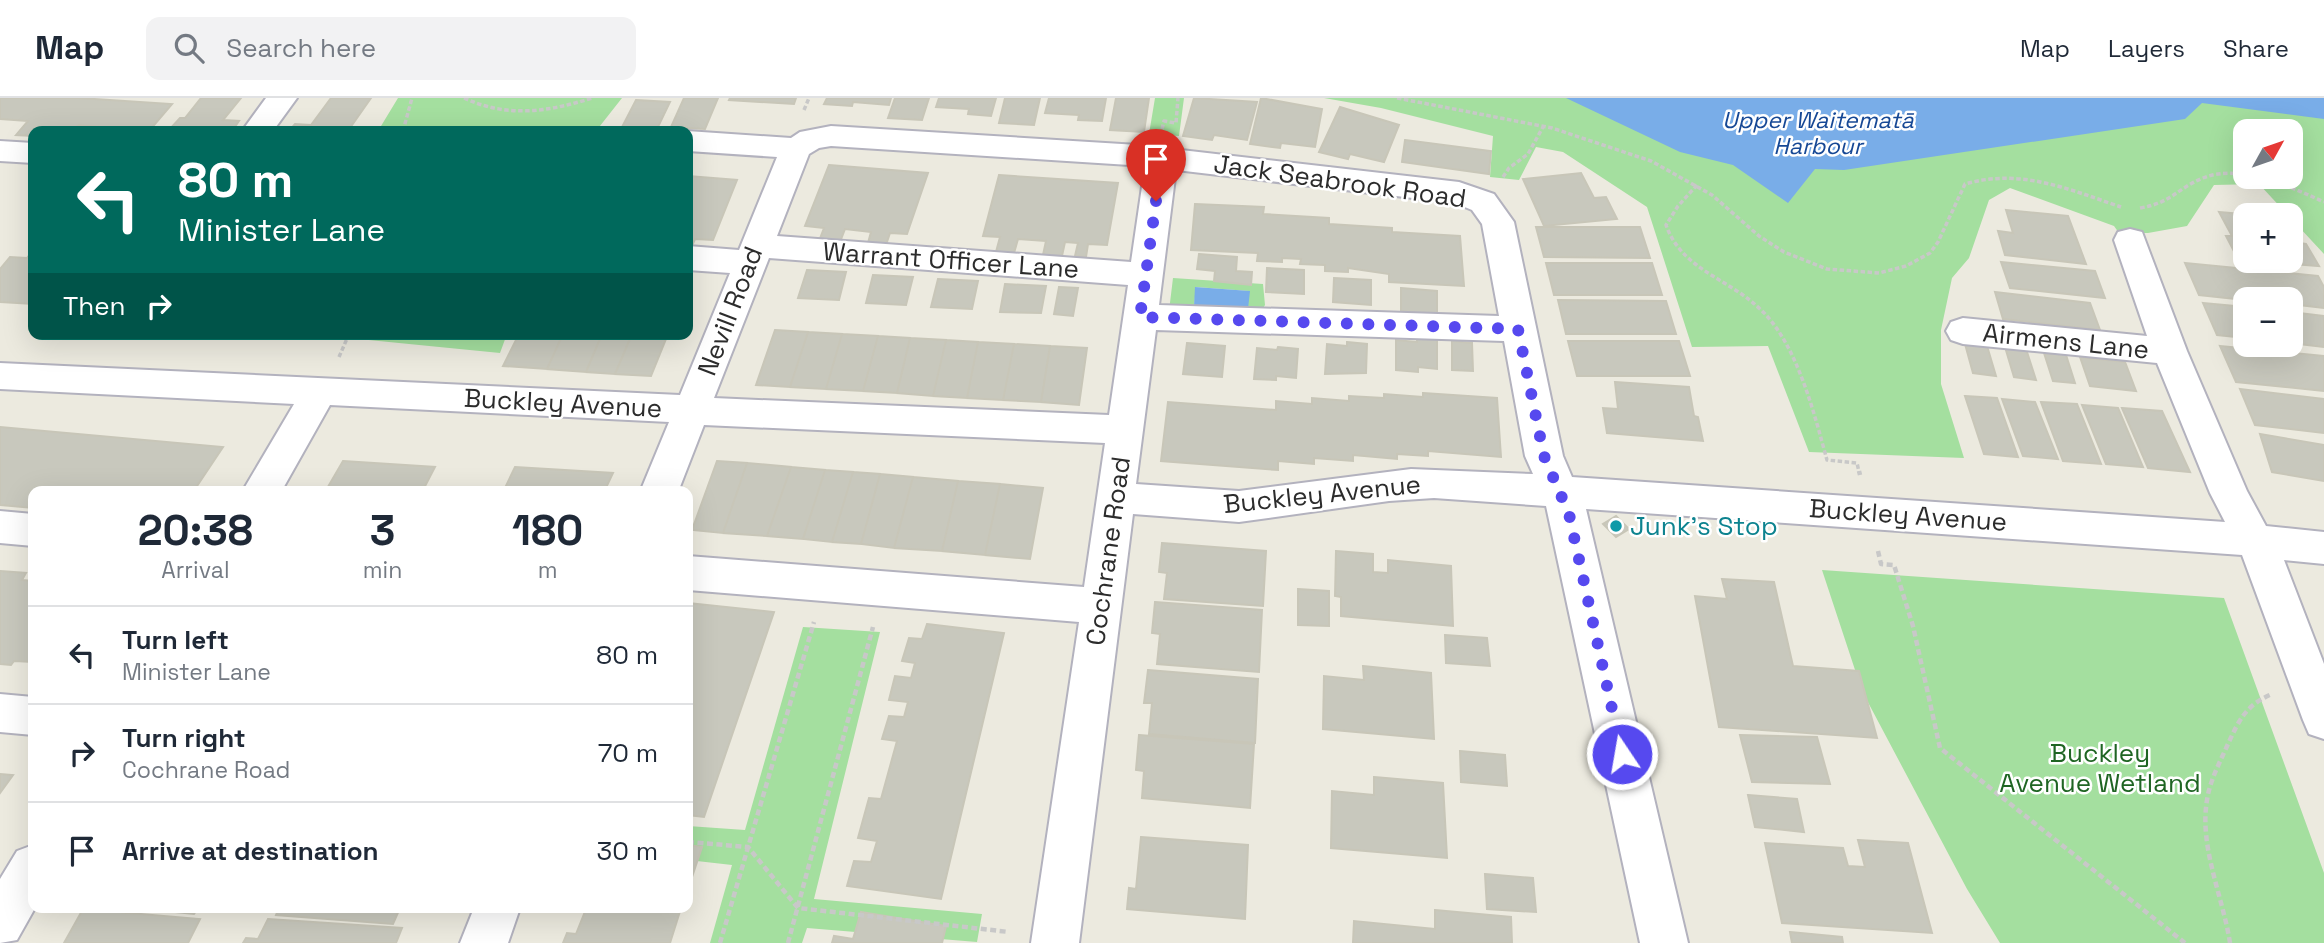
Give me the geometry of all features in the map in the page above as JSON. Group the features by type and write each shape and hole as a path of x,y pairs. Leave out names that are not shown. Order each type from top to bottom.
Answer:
{"street":[{"path":"261,126 282,98"},
{"name":"Jack Seabrook Road","path":"693,141 803,144 831,136 1161,147 1459,193 1483,202 1494,195"},
{"name":"Nevill Road","path":"661,486 752,255 803,144"},
{"name":"Cochrane Road","path":"1055,943 1161,147"},
{"path":"0,151 28,153"},
{"path":"1494,195 1544,456 1569,514 1664,943"},
{"name":"Airmens Lane","path":"2130,240 2170,351 2229,493 2267,566 2324,720"},
{"name":"Warrant Officer Lane","path":"693,258 752,255 1146,275"},
{"path":"1140,317 1518,329"},
{"name":"Airmens Lane","path":"1963,331 2170,351"},
{"name":"Buckley Avenue","path":"0,376 329,377 722,413 1125,430"},
{"path":"265,486 329,377"},
{"name":"Buckley Avenue","path":"1116,497 1222,507 1255,505 1407,483 1559,490 2252,539 2324,548"},
{"path":"0,527 28,530"},
{"path":"693,573 1100,606"},
{"path":"0,713 28,716"},
{"path":"0,923 28,875"},
{"path":"484,943 495,913"}],"path":[{"path":"404,126 412,98"},
{"path":"464,98 486,108 516,112 568,106 592,98"},
{"path":"1161,147 1164,121 1175,122 1178,98"},
{"path":"1397,98 1543,127 1596,141 1651,161 1712,195 1759,236 1784,252 1826,269 1879,274 1906,267 1930,253 1938,242 1965,184 1984,177 2011,174 2051,183 2121,207 2142,208 2169,203 2205,177 2231,175 2294,187 2324,202"},
{"path":"1494,195 1509,168 1528,154 1543,127"},
{"path":"1697,186 1678,206 1666,225 1675,247 1695,266 1769,319 1793,360 1827,460 1857,463"},
{"path":"329,377 346,340"},
{"path":"1881,564 1894,565 1913,626 1940,748 2185,943"},
{"path":"720,943 815,619"},
{"path":"788,943 874,624 863,623"},
{"path":"2230,943 2226,912 2208,845 2206,805 2215,773 2244,709 2274,694"},
{"path":"693,842 748,847 798,908 1010,932"}],"green space":[{"path":"398,98 622,98 600,126 381,126"},
{"path":"1155,98 1184,98 1179,136 1149,134"},
{"path":"1324,98 2324,98 2324,254 2303,231 2303,203 2277,203 2264,189 2303,189 2303,119 2233,119 2233,185 2214,185 2187,226 2148,233 2119,233 2114,226 2010,188 1989,200 1969,258 1952,278 1941,330 1941,384 1964,458 1809,452 1768,346 1692,347 1647,207 1563,152 1536,147 1519,180 1490,177 1493,136 1381,108"},
{"path":"1173,278 1263,284 1265,305 1260,313 1217,313 1249,291 1196,287 1194,306 1210,307 1169,311"},
{"path":"369,340 505,340 500,353"},
{"name":"Buckley Avenue Wetland","path":"1822,570 2224,598 2324,873 2324,943 2000,943 1967,889 1862,691"},
{"path":"803,627 880,632 814,899 982,914 977,942 807,928 802,943 710,943 732,865 693,861 693,826 745,830"}],"water":[{"name":"Upper Waitematā Harbour","path":"1566,98 2324,98 2324,119 2202,103 2185,119 1844,170 1815,169 1788,203 1733,165 1680,152"},
{"path":"1195,287 1250,291 1248,309 1194,306"}],"building":[{"path":"0,98 79,98 172,104 153,126 28,126 28,136 16,135 28,121 0,119"},
{"path":"201,98 241,98 223,120 239,121 236,126 173,126 180,118 185,118"},
{"path":"331,98 371,98 351,126 293,126 311,125"},
{"path":"684,98 718,98 705,129 671,126"},
{"path":"796,98 794,104 729,100"},
{"path":"827,98 891,98 889,105 853,102 852,106 824,104"},
{"path":"895,98 929,98 922,120 888,118"},
{"path":"939,98 996,98 991,116 968,114 969,109 936,107"},
{"path":"1005,98 1040,98 1034,125 999,123"},
{"path":"1049,98 1106,98 1102,121 1078,120 1079,115 1045,113"},
{"path":"1116,98 1149,98 1144,132 1110,130"},
{"path":"1194,98 1257,102 1247,140 1214,135 1212,140 1183,136"},
{"path":"1261,98 1322,109 1315,147 1281,143 1280,148 1250,144"},
{"path":"636,100 670,102 658,126 623,126"},
{"path":"1340,107 1399,125 1384,162 1350,154 1348,159 1319,152"},
{"path":"1405,140 1491,151 1489,174 1402,162"},
{"path":"829,165 928,173 907,234 890,233 886,245 868,243 871,232 845,229 840,242 819,241 824,228 805,226"},
{"path":"1581,173 1594,198 1606,197 1617,219 1544,226 1523,179"},
{"path":"999,175 1118,183 1107,245 1088,244 1086,257 1075,256 1078,243 1065,242 1062,256 1043,255 1046,241 1018,239 1014,253 999,255 1000,252 996,252 1000,237 983,236"},
{"path":"693,176 737,180 713,240 695,239 693,244"},
{"path":"1195,204 1264,207 1263,214 1329,218 1329,224 1392,228 1392,232 1460,236 1464,286 1389,282 1389,274 1348,268 1348,272 1325,271 1325,265 1300,264 1301,259 1282,258 1282,262 1257,261 1258,253 1191,250"},
{"path":"2006,210 2068,216 2086,264 2005,255 1998,231 2013,233"},
{"path":"2219,212 2233,213 2233,249 2226,236 2232,236"},
{"path":"1536,227 1640,227 1650,258 1544,257"},
{"path":"2303,244 2306,244 2319,266 2303,265"},
{"path":"1199,254 1237,257 1236,271 1252,272 1251,285 1214,281 1215,271 1197,269"},
{"path":"10,257 27,258 28,304 0,302 0,269"},
{"path":"2001,262 2095,271 2105,298 2010,288"},
{"path":"1546,263 1652,263 1662,295 1554,295"},
{"path":"2185,263 2233,268 2233,273 2318,276 2324,287 2324,308 2303,305 2303,287 2233,287 2233,299 2199,295"},
{"path":"1267,268 1304,270 1304,294 1266,292"},
{"path":"807,270 846,272 839,300 798,298"},
{"path":"873,275 913,277 906,305 866,303"},
{"path":"1334,278 1371,280 1371,305 1333,302"},
{"path":"938,279 978,281 972,309 931,307"},
{"path":"1005,284 1046,286 1041,313 1000,312"},
{"path":"1059,287 1078,288 1073,316 1054,314"},
{"path":"1401,288 1437,291 1437,315 1401,311"},
{"path":"1995,292 2090,303 2100,330 2003,319"},
{"path":"1558,300 1666,301 1676,334 1566,334"},
{"path":"2203,303 2233,306 2233,337 2217,335"},
{"path":"2303,313 2324,316 2324,347 2303,344"},
{"path":"775,330 808,332 790,387 756,385"},
{"path":"808,332 842,334 826,389 790,387"},
{"path":"842,334 878,336 863,391 826,389"},
{"path":"878,336 910,338 897,393 863,391"},
{"path":"910,338 946,340 933,396 897,393"},
{"path":"1417,338 1437,340 1437,369 1418,367 1418,372 1396,370 1396,340 1417,342"},
{"path":"516,340 560,340 547,369 503,366"},
{"path":"560,340 599,340 586,372 547,369"},
{"path":"599,340 629,340 615,374 586,372"},
{"path":"629,340 666,340 651,376 615,374"},
{"path":"946,340 978,342 967,398 933,396"},
{"path":"1452,341 1472,343 1473,371 1452,370"},
{"path":"1568,341 1679,341 1690,376 1577,376"},
{"path":"978,342 1014,344 1003,400 967,398"},
{"path":"1347,342 1367,344 1366,373 1325,374 1327,344 1347,346"},
{"path":"1187,343 1225,346 1222,377 1183,374"},
{"path":"1014,344 1050,346 1041,402 1003,400"},
{"path":"1965,344 1987,346 1996,376 1973,373"},
{"path":"1050,346 1087,348 1079,405 1041,402"},
{"path":"2220,346 2233,347 2233,357 2303,357 2303,354 2324,356 2324,391 2236,382"},
{"path":"1278,347 1298,349 1296,378 1276,376 1276,380 1254,379 1257,348 1277,350"},
{"path":"2005,347 2026,349 2036,380 2014,377"},
{"path":"2044,353 2066,355 2075,383 2053,381"},
{"path":"2080,357 2125,362 2136,391 2090,386"},
{"path":"1615,382 1689,387 1694,416 1698,417 1703,441 1607,433 1603,408 1618,409"},
{"path":"2240,389 2324,399 2324,433 2255,425"},
{"path":"1423,393 1497,398 1501,457 1428,451 1428,456 1397,454 1397,459 1353,455 1353,461 1314,458 1314,464 1278,461 1278,470 1161,461 1168,402 1276,410 1276,401 1312,404 1312,398 1349,401 1349,396 1384,398 1384,394 1423,397"},
{"path":"1965,396 1997,398 2018,457 1984,454"},
{"path":"2002,399 2035,402 2058,459 2023,456"},
{"path":"2041,402 2077,404 2101,464 2063,461"},
{"path":"2082,405 2118,408 2143,467 2106,464"},
{"path":"2122,408 2162,411 2190,472 2148,468"},
{"path":"0,427 223,447 197,486 28,486 28,508 0,505"},
{"path":"2260,434 2324,445 2324,481 2272,472"},
{"path":"343,461 435,467 425,486 328,486"},
{"path":"717,461 747,463 723,533 693,530"},
{"path":"747,463 791,467 767,536 723,533"},
{"path":"515,467 613,473 607,486 506,486"},
{"path":"791,467 825,470 803,539 767,536"},
{"path":"825,470 853,472 832,542 803,539"},
{"path":"853,472 880,474 861,544 832,542"},
{"path":"880,474 913,477 894,548 861,544"},
{"path":"913,477 958,481 942,551 894,548"},
{"path":"958,481 1000,484 985,555 942,551"},
{"path":"1000,484 1043,488 1030,559 985,555"},
{"name":"Junk's Stop","path":"1616,516 1629,529 1616,537 1603,524"},
{"path":"1162,543 1266,551 1263,606 1164,599 1167,573 1159,572"},
{"path":"1336,551 1373,554 1373,572 1388,573 1388,560 1451,566 1453,626 1341,616 1341,597 1335,596"},
{"path":"0,571 26,573 22,580 28,581 28,662 0,664"},
{"path":"1722,579 1774,582 1793,666 1859,671 1877,738 1719,727 1695,596 1727,599"},
{"path":"1298,589 1329,591 1329,626 1298,625"},
{"path":"1155,602 1262,610 1259,672 1157,664 1160,634 1152,633"},
{"path":"693,604 774,612 704,817 693,816"},
{"path":"927,624 1004,633 941,899 847,886 854,861 871,862 877,841 858,838 869,798 881,799 897,741 882,739 889,716 904,717 908,702 889,700 895,676 911,678 915,663 902,661 909,638 922,639"},
{"path":"1445,635 1487,638 1490,666 1446,663"},
{"path":"1363,666 1431,673 1434,739 1323,729 1324,676 1364,680"},
{"path":"1148,670 1258,679 1255,743 1149,734 1152,703 1144,703"},
{"path":"1139,735 1254,744 1250,808 1142,798 1144,771 1136,770"},
{"path":"1740,735 1817,737 1830,784 1752,782"},
{"path":"1460,751 1505,755 1507,786 1461,782"},
{"path":"0,774 13,775 0,793"},
{"path":"1374,777 1443,783 1447,858 1331,848 1332,791 1374,795"},
{"path":"1748,795 1797,799 1804,832 1755,827"},
{"path":"1141,837 1248,845 1245,919 1127,909 1129,888 1136,889"},
{"path":"1858,840 1908,843 1932,933 1782,923 1765,843 1843,848 1848,866 1865,867"},
{"path":"693,846 702,847 693,874"},
{"path":"1485,874 1533,878 1536,912 1487,909"},
{"path":"1435,910 1511,917 1512,943 1353,943 1354,921 1435,929"},
{"path":"861,912 946,926 942,943 832,943 834,936 853,939"},
{"path":"81,913 130,913 200,919 188,943 64,943"},
{"path":"277,913 398,913 393,924 276,915"},
{"path":"584,913 679,913 670,943 563,943 567,933 576,934"},
{"path":"268,919 402,928 396,943 243,943 246,938 258,939"},
{"path":"1790,932 1842,937 1843,943 1792,943"}],"place":[{"name":"Junk's Stop","path":"1616,526"}],"route":[{"path":"1156,201 1140,317 1518,329 1544,456 1569,514 1622,754"}]}
